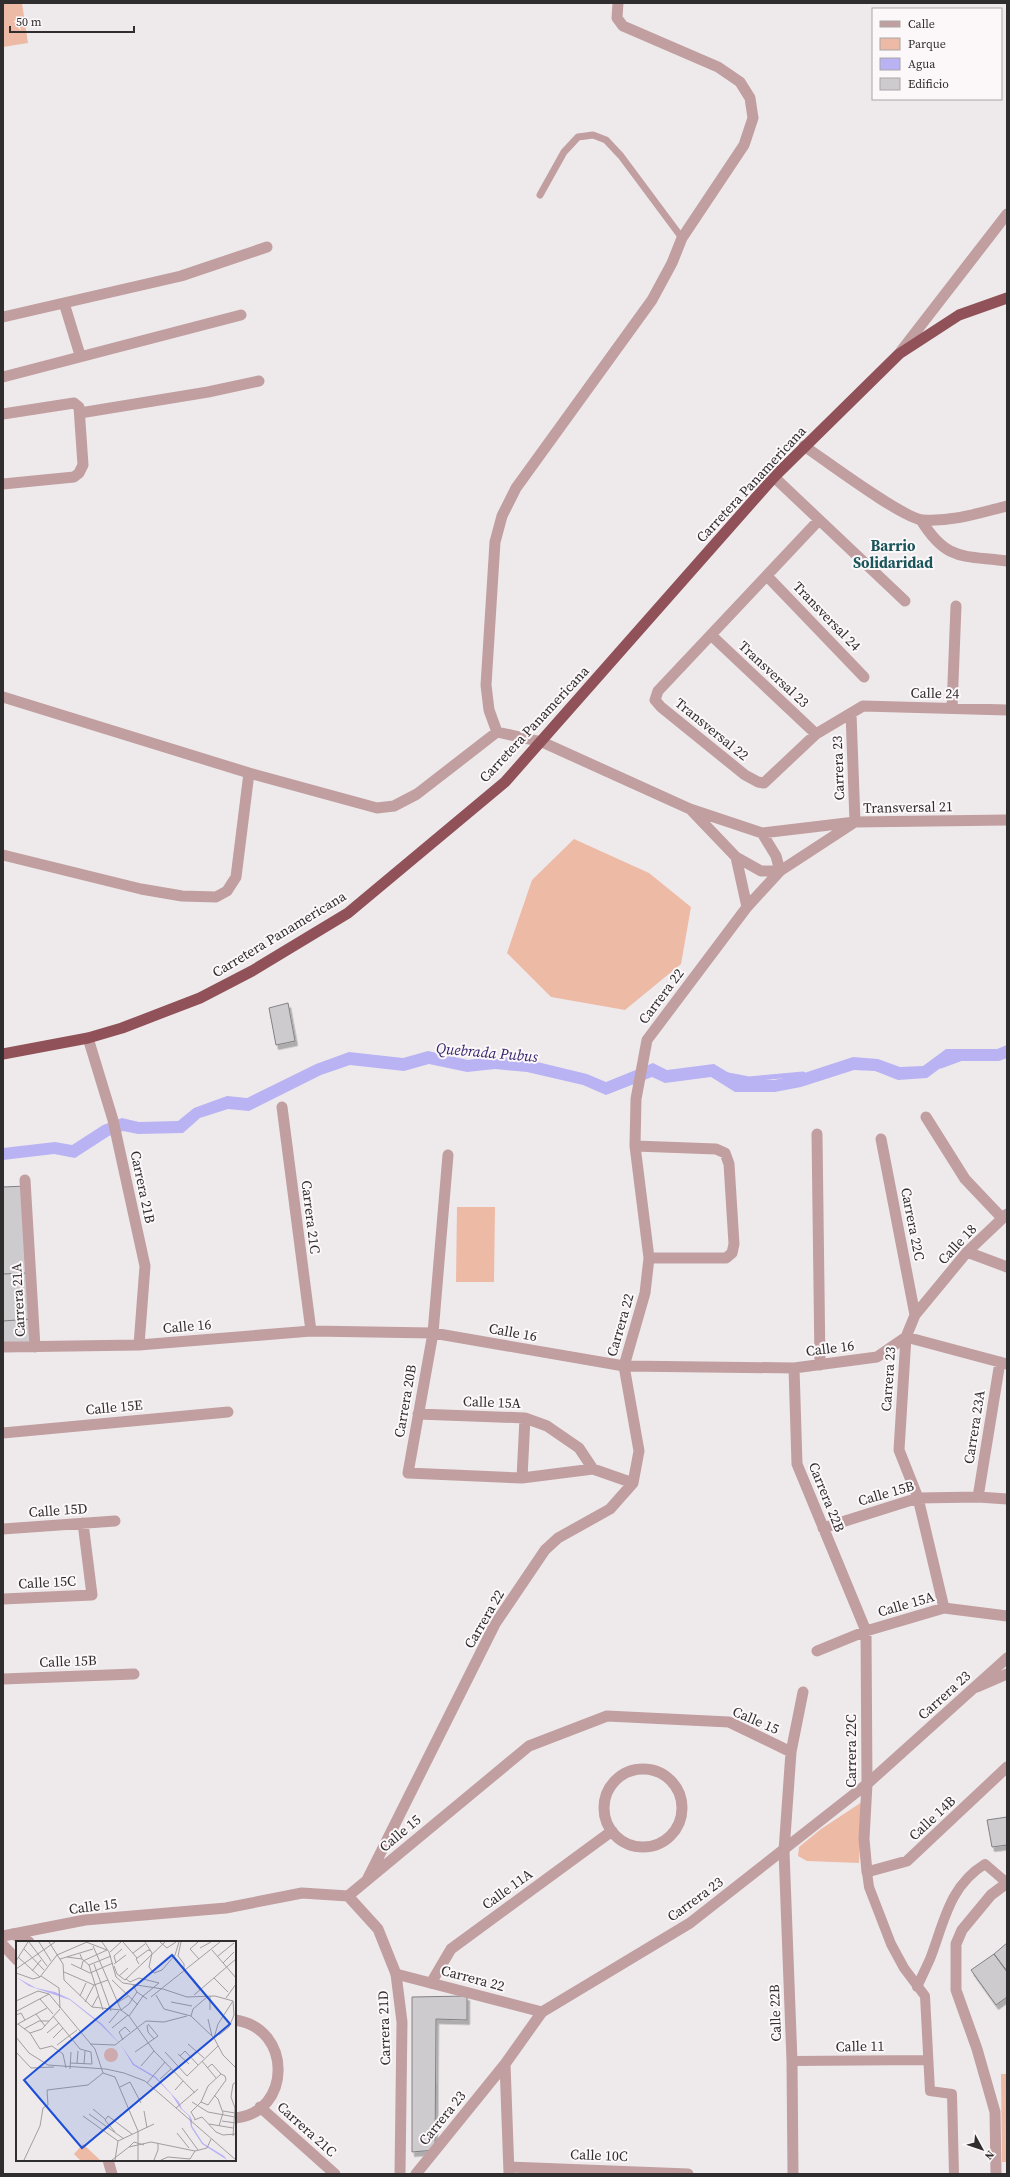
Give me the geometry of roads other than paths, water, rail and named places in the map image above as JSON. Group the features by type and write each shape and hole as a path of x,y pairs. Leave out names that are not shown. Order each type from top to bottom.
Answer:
{"highway":[{"name":"Carretera Panamericana","path":"3,1054 88,1038 122,1028 200,998 252,971 348,913 505,782 542,742 774,477 899,354 959,315 1007,298"}],"street":[{"path":"3,697 249,773 377,808 394,806 417,794 497,732 488,710 486,685 495,542 502,516 516,488 652,300 669,269 682,238 744,145 754,118 750,98 740,82 718,67 623,26 617,18 616,8 618,3"},
{"path":"899,354 1007,214"},
{"path":"3,317 181,276 267,247"},
{"path":"64,303 80,355"},
{"path":"3,377 80,355 241,315"},
{"path":"80,413 208,392 259,381"},
{"path":"3,414 74,403 79,407 80,413 83,465 80,473 74,477 3,484"},
{"path":"804,446 896,508 921,520 949,520 1007,506"},
{"path":"774,477 905,601"},
{"path":"711,635 819,520"},
{"path":"921,520 932,537 950,552 1007,561"},
{"name":"Transversal 24","path":"767,576 864,676"},
{"path":"952,708 956,606"},
{"name":"Transversal 22","path":"711,635 658,691 655,700 661,707 746,775 758,782 764,783 816,734"},
{"name":"Transversal 23","path":"711,635 816,734"},
{"name":"Calle 24","path":"851,713 863,706 1007,710"},
{"path":"816,734 851,713"},
{"name":"Carrera 23","path":"851,713 855,822"},
{"name":"Transversal 21","path":"497,732 542,742 690,808 762,834 855,822 1007,820"},
{"path":"3,855 141,889 182,896 216,897 227,891 236,877 249,773"},
{"name":"Transversal 21","path":"690,808 736,857 761,871 780,871"},
{"name":"Carrera 22","path":"367,1880 495,1624 546,1550 558,1538 610,1509 633,1483 639,1451 624,1366 645,1293 649,1258 636,1146 636,1099 647,1040 748,907 780,871 855,822"},
{"path":"762,834 776,856 780,871"},
{"path":"736,857 748,907"},
{"name":"Carrera 21B","path":"88,1038 113,1120 145,1266 139,1345"},
{"name":"Carrera 21C","path":"282,1107 311,1331"},
{"path":"926,1117 965,1179 1005,1216"},
{"path":"817,1134 820,1365"},
{"name":"Carrera 22C","path":"881,1139 915,1315"},
{"path":"636,1146 716,1148 725,1153 728,1164 734,1244 732,1253 726,1258 649,1258"},
{"name":"Carrera 20B","path":"448,1155 433,1334 408,1473 522,1478"},
{"name":"Carrera 21A","path":"26,1180 36,1347"},
{"name":"Calle 18","path":"906,1337 915,1315 967,1252 1005,1216"},
{"path":"967,1252 1007,1267"},
{"name":"Calle 16","path":"3,1347 139,1345 311,1331 433,1334 624,1366 794,1368 877,1357 906,1337"},
{"path":"906,1337 1004,1363"},
{"name":"Carrera 23","path":"906,1337 899,1450 918,1498 944,1608"},
{"name":"Carrera 23A","path":"978,1497 1004,1363"},
{"name":"Carrera 22B","path":"794,1368 797,1464 866,1631"},
{"name":"Calle 15E","path":"3,1433 228,1412"},
{"name":"Calle 15A","path":"418,1414 525,1418 546,1426 579,1448 593,1469"},
{"path":"525,1418 522,1478 593,1469 633,1483"},
{"name":"Calle 15B","path":"823,1528 918,1498 978,1497 1007,1499"},
{"name":"Calle 15D","path":"3,1529 115,1521"},
{"name":"Calle 15C","path":"3,1599 92,1595 83,1523"},
{"name":"Calle 15A","path":"817,1651 866,1631 944,1608 1007,1616"},
{"name":"Carrera 22C","path":"866,1631 867,1784 864,1839 866,1872"},
{"name":"Carrera 23","path":"416,2174 505,2064 542,2012 690,1923 784,1851 867,1784 977,1687 1007,1658"},
{"name":"Calle 15B","path":"3,1679 134,1674"},
{"path":"977,1687 1007,1674"},
{"path":"784,1851 790,1752 803,1692"},
{"name":"Calle 15","path":"8,1935 85,1920 226,1908 302,1893 348,1896 529,1746 607,1716 729,1722 790,1752"},
{"name":"Calle 14B","path":"866,1872 907,1861 1007,1767"},
{"path":"648,1769 667,1777 674,1784 682,1802 682,1813 676,1827 666,1838 658,1844 638,1846 619,1839 612,1831 607,1822 604,1802 610,1788 620,1777 633,1770 648,1769"},
{"name":"Calle 11A","path":"431,1983 450,1949 612,1831"},
{"name":"Calle 22B","path":"784,1851 792,2061 793,2174"},
{"path":"917,1987 930,1958 947,1908 972,1872 985,1864 1007,1883 991,1895 962,1930 956,1944 956,1990 978,2049 995,2112 996,2174"},
{"path":"866,1872 869,1887 890,1944 917,1987 925,1996 927,2060 930,2091 952,2094 954,2174"},
{"name":"Carrera 21D","path":"348,1896 378,1929 396,1974 402,2022 400,2174"},
{"path":"8,1935 26,1941"},
{"path":"3,1945 16,1959"},
{"name":"Carrera 22","path":"396,1974 542,2012"},
{"name":"Carrera 21C","path":"236,2020 259,2029 271,2041 278,2056 279,2072 275,2088 266,2102 253,2113 236,2118"},
{"name":"Calle 11","path":"792,2061 927,2060"},
{"path":"505,2064 509,2170"},
{"name":"Carrera 21C","path":"260,2107 335,2174"},
{"path":"108,2161 112,2174"},
{"name":"Calle 10C","path":"509,2170 688,2174"}],"lane":[{"path":"540,195 564,152 578,137 593,135 606,140 621,156 682,238"}],"water":[{"path":"1007,1045 1007,1058 999,1061 950,1061 927,1078 898,1080 875,1071 854,1070 801,1087 775,1092 735,1092 711,1077 665,1083 652,1077 606,1095 583,1085 527,1072 495,1069 467,1072 429,1064 404,1071 350,1065 321,1075 249,1111 228,1109 200,1118 183,1133 138,1134 123,1131 109,1136 75,1158 54,1154 3,1160 3,1148 55,1142 72,1145 103,1125 122,1118 139,1122 178,1121 194,1108 227,1096 247,1098 316,1064 349,1052 403,1058 428,1051 468,1060 495,1056 529,1060 587,1074 606,1082 653,1063 667,1070 714,1064 739,1079 774,1080 798,1075 853,1057 878,1059 900,1067 923,1066 946,1049 997,1049"}],"waterway":[{"name":"Quebrada Pubus","path":"941,1066 960,1059"},
{"name":"Quebrada Pubus","path":"728,1075 749,1079 803,1074"}],"district":[{"name":"Barrio Solidaridad","path":"893,554"}]}
